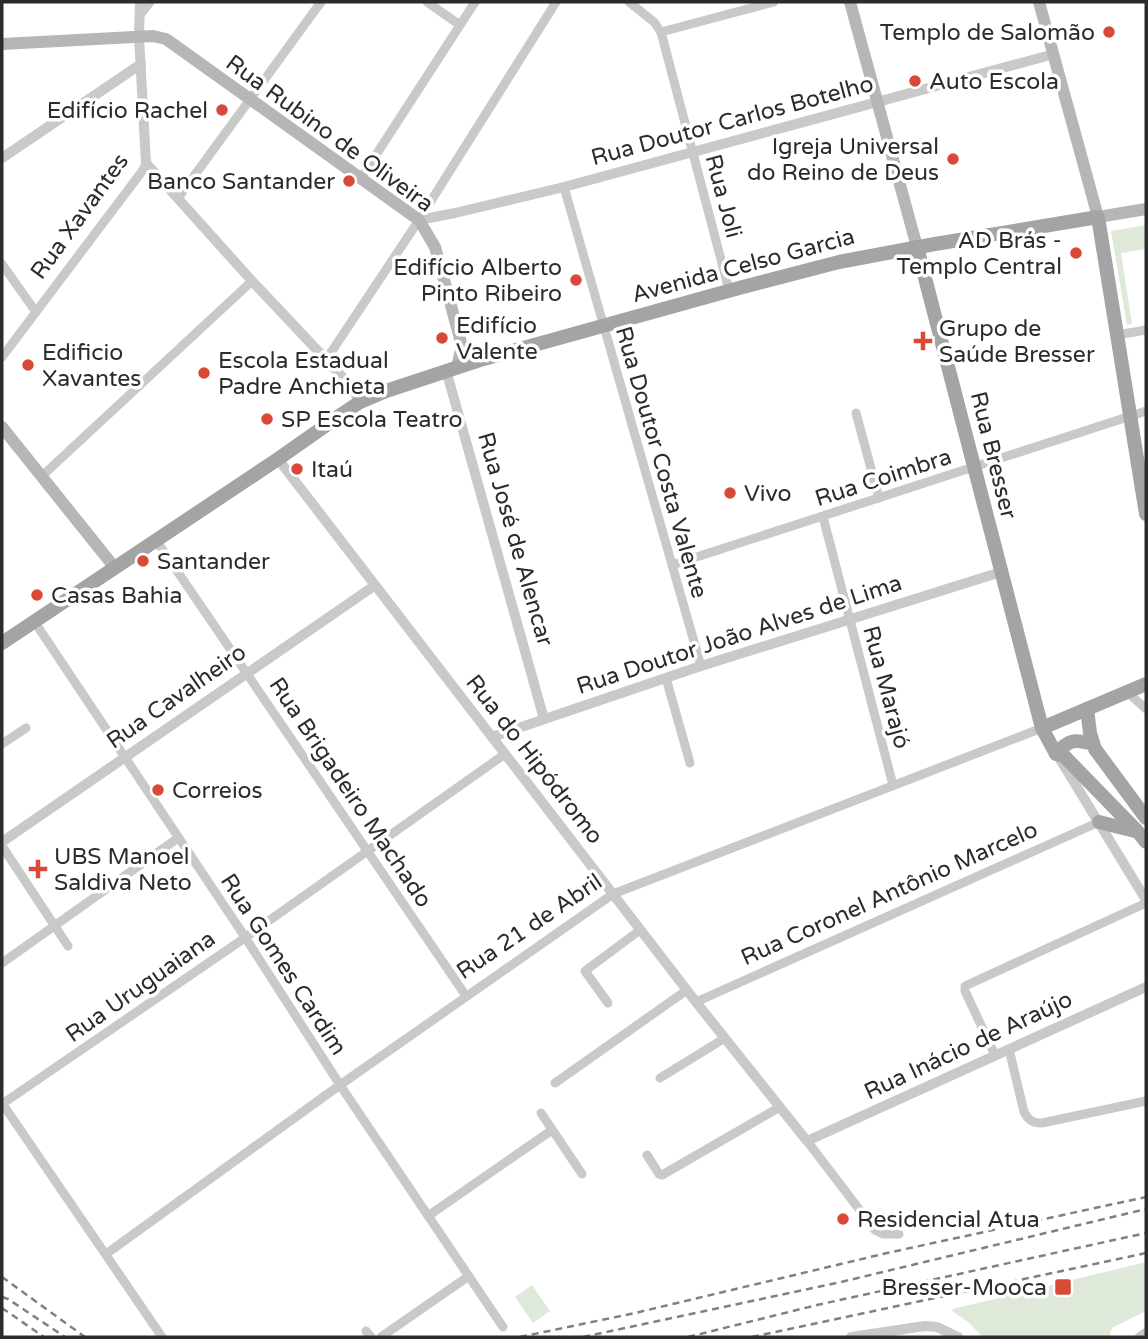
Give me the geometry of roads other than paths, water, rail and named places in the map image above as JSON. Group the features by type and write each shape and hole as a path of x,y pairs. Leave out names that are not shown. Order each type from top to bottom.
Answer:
{"main road":[{"name":"Rua Bresser","path":"850,2 917,247 1042,728 1056,754 1064,756 1142,837"},
{"path":"1039,2 1098,217 1146,514"},
{"name":"Rua Rubino de Oliveira","path":"2,44 157,36 166,39 361,178 419,220 435,247 462,346 452,368"},
{"name":"Avenida Celso Garcia","path":"2,643 360,402 386,391 477,360 839,262 1146,209"},
{"path":"462,346 477,360"},
{"path":"2,426 115,568"},
{"name":"Rua 21 de Abril","path":"1042,728 1146,684"},
{"path":"1087,709 1093,744 1143,807"},
{"path":"1056,754 1071,741 1093,744"},
{"path":"1100,822 1142,837"}],"street":[{"name":"Rua Xavantes","path":"2,357 144,170 146,163 139,37 140,2"},
{"path":"140,15 150,2"},
{"path":"178,198 321,2"},
{"path":"427,2 460,25"},
{"path":"361,178 475,2"},
{"path":"326,360 419,220 556,2"},
{"path":"629,2 654,22 661,32 774,2"},
{"name":"Rua Joli","path":"661,32 729,290"},
{"name":"Rua Doutor Carlos Botelho","path":"419,220 564,187 1054,54"},
{"path":"2,158 141,64"},
{"path":"146,163 350,386 360,402"},
{"name":"Rua Doutor Costa Valente","path":"564,187 701,666"},
{"path":"2,264 36,312"},
{"path":"41,476 252,281"},
{"path":"1117,335 1146,330"},
{"name":"Rua José de Alencar","path":"452,368 544,719"},
{"name":"Rua Coimbra","path":"672,565 1146,411"},
{"path":"856,413 879,498"},
{"name":"Rua do Hipódromo","path":"278,459 640,930 875,1230 883,1234 899,1234"},
{"name":"Rua Marajó","path":"823,517 893,785"},
{"name":"Rua Brigadeiro Machado","path":"156,540 467,996"},
{"name":"Rua Doutor João Alves de Lima","path":"492,737 701,666 1001,572"},
{"name":"Rua Cavalheiro","path":"2,844 374,586"},
{"name":"Rua Gomes Cardim","path":"34,621 503,1327"},
{"path":"666,678 690,763"},
{"path":"1127,692 1146,709"},
{"path":"2,744 26,728"},
{"name":"Rua 21 de Abril","path":"106,1254 340,1084 613,894 1042,728"},
{"name":"Rua Uruguaiana","path":"2,1104 505,754"},
{"name":"Rua Bresser","path":"1056,754 1100,822 1146,902"},
{"name":"Rua Coronel Antônio Marcelo","path":"696,1002 1100,822"},
{"path":"2,963 178,838"},
{"path":"2,844 68,946"},
{"path":"995,1055 965,986 1146,902"},
{"path":"608,1003 585,971 640,930"},
{"name":"Rua Inácio de Araújo","path":"807,1141 1146,986"},
{"path":"555,1083 687,990"},
{"path":"660,1078 724,1038"},
{"path":"1009,1049 1024,1112 1032,1122 1042,1124 1146,1101"},
{"path":"2,1104 162,1337"},
{"path":"647,1155 662,1175 780,1107"},
{"path":"541,1113 582,1174"},
{"path":"428,1216 552,1130"},
{"path":"381,1337 469,1276"},
{"path":"851,1337 925,1326 937,1327 958,1337"},
{"path":"1140,1337 1146,1334"}],"railway":[{"path":"520,1337 1146,1197"},
{"path":"583,1337 841,1282 1146,1209"},
{"path":"688,1337 817,1305 1146,1233"},
{"path":"752,1337 1146,1253"},
{"path":"2,1277 85,1337"},
{"path":"2,1297 65,1337"},
{"path":"2,1308 44,1337"}],"place":[{"name":"Templo de Salomão","path":"1109,32"},
{"name":"Auto Escola","path":"915,81"},
{"name":"Edifício Rachel","path":"222,110"},
{"name":"Igreja Universal do Reino de Deus","path":"953,159"},
{"name":"Banco Santander","path":"349,181"},
{"name":"AD Brás - Templo Central","path":"1076,253"},
{"name":"Edifício Alberto Pinto Ribeiro","path":"576,280"},
{"name":"Edifício Valente","path":"442,338"},
{"name":"Grupo de Saúde Bresser","path":"923,341"},
{"name":"Edificio Xavantes","path":"28,365"},
{"name":"Escola Estadual Padre Anchieta","path":"204,373"},
{"name":"SP Escola Teatro","path":"267,419"},
{"name":"Itaú","path":"297,469"},
{"name":"Vivo","path":"730,493"},
{"name":"Santander","path":"143,561"},
{"name":"Casas Bahia","path":"37,595"},
{"name":"Correios","path":"158,790"},
{"name":"UBS Manoel Saldiva Neto","path":"38,869"},
{"name":"Residencial Atua","path":"843,1219"},
{"name":"Bresser-Mooca","path":"1063,1287"}]}
